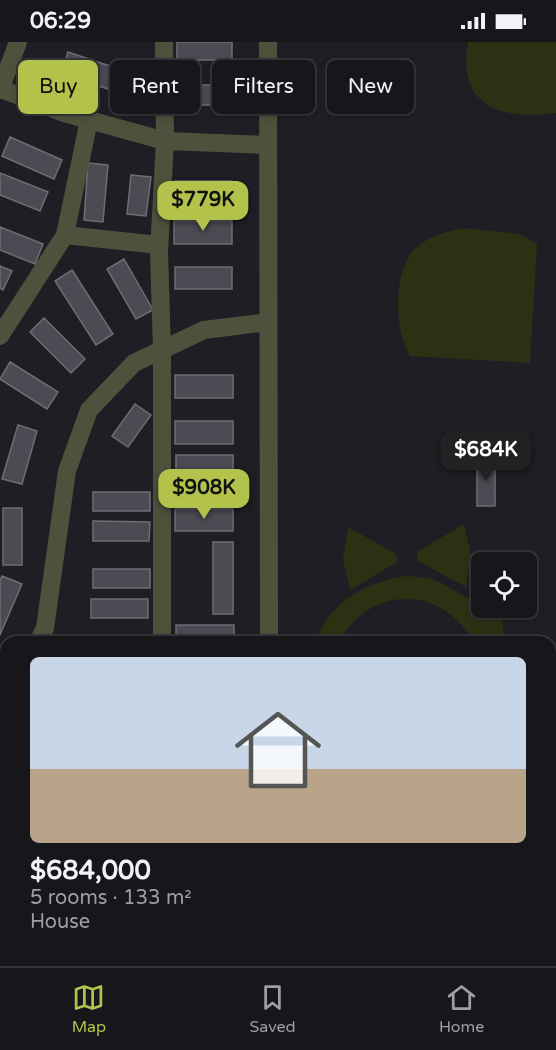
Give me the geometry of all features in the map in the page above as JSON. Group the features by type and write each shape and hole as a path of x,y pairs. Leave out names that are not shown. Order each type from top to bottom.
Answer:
{"street":[{"path":"18,42 0,89 89,120 165,141 268,145"},
{"path":"162,636 162,350 159,245 165,141 164,42"},
{"path":"268,42 268,636"},
{"path":"0,336 65,235 89,120"},
{"path":"65,235 159,245"},
{"path":"41,636 45,628 67,471 89,410 134,363 204,330 268,322"}],"green space":[{"path":"468,42 556,42 556,113 518,114 488,105 477,95 470,82 466,64"},
{"path":"463,228 519,234 537,244 530,363 410,356 401,331 399,316 398,300 403,269 409,257 422,243 439,234"},
{"path":"464,524 471,555 466,587 418,561 417,552"},
{"path":"348,527 396,554 397,562 350,590 343,559"},
{"path":"407,576 429,578 471,599 471,618 503,618 503,636 470,636 460,623 443,610 425,602 406,599 387,601 369,610 353,623 343,636 319,636 330,615 340,604 365,588"}],"building":[{"path":"177,42 232,42 232,60 177,60"},
{"path":"68,52 92,60 65,60"},
{"path":"98,62 110,66 110,90 98,86"},
{"path":"200,85 212,85 212,105 200,105"},
{"path":"10,137 62,160 54,179 2,156"},
{"path":"88,163 108,165 103,222 84,220"},
{"path":"0,173 48,192 40,211 0,195"},
{"path":"131,175 151,177 146,216 127,214"},
{"path":"175,181 232,181 232,203 175,203"},
{"path":"174,221 232,221 232,244 174,244"},
{"path":"0,227 43,244 35,264 0,250"},
{"path":"124,259 153,310 136,319 107,269"},
{"path":"0,266 12,271 3,290 0,288"},
{"path":"175,267 232,267 232,289 175,289"},
{"path":"72,270 113,334 96,345 55,281"},
{"path":"44,318 85,359 71,373 30,332"},
{"path":"10,362 58,392 47,409 0,379"},
{"path":"175,375 233,375 233,398 175,398"},
{"path":"135,404 151,415 128,447 112,436"},
{"path":"175,421 233,421 233,444 175,444"},
{"path":"18,425 37,431 22,484 2,479"},
{"path":"176,455 233,455 233,477 176,477"},
{"path":"477,459 495,459 495,506 477,506"},
{"path":"93,492 150,492 150,511 93,511"},
{"path":"3,508 22,508 22,565 3,565"},
{"path":"175,509 233,509 233,531 175,531"},
{"path":"93,521 150,522 149,541 93,541"},
{"path":"213,542 233,542 233,614 213,614"},
{"path":"93,569 150,569 150,588 93,588"},
{"path":"2,576 22,584 0,635 0,581"},
{"path":"91,599 148,599 148,618 91,618"},
{"path":"176,625 234,625 234,636 176,636"}]}
